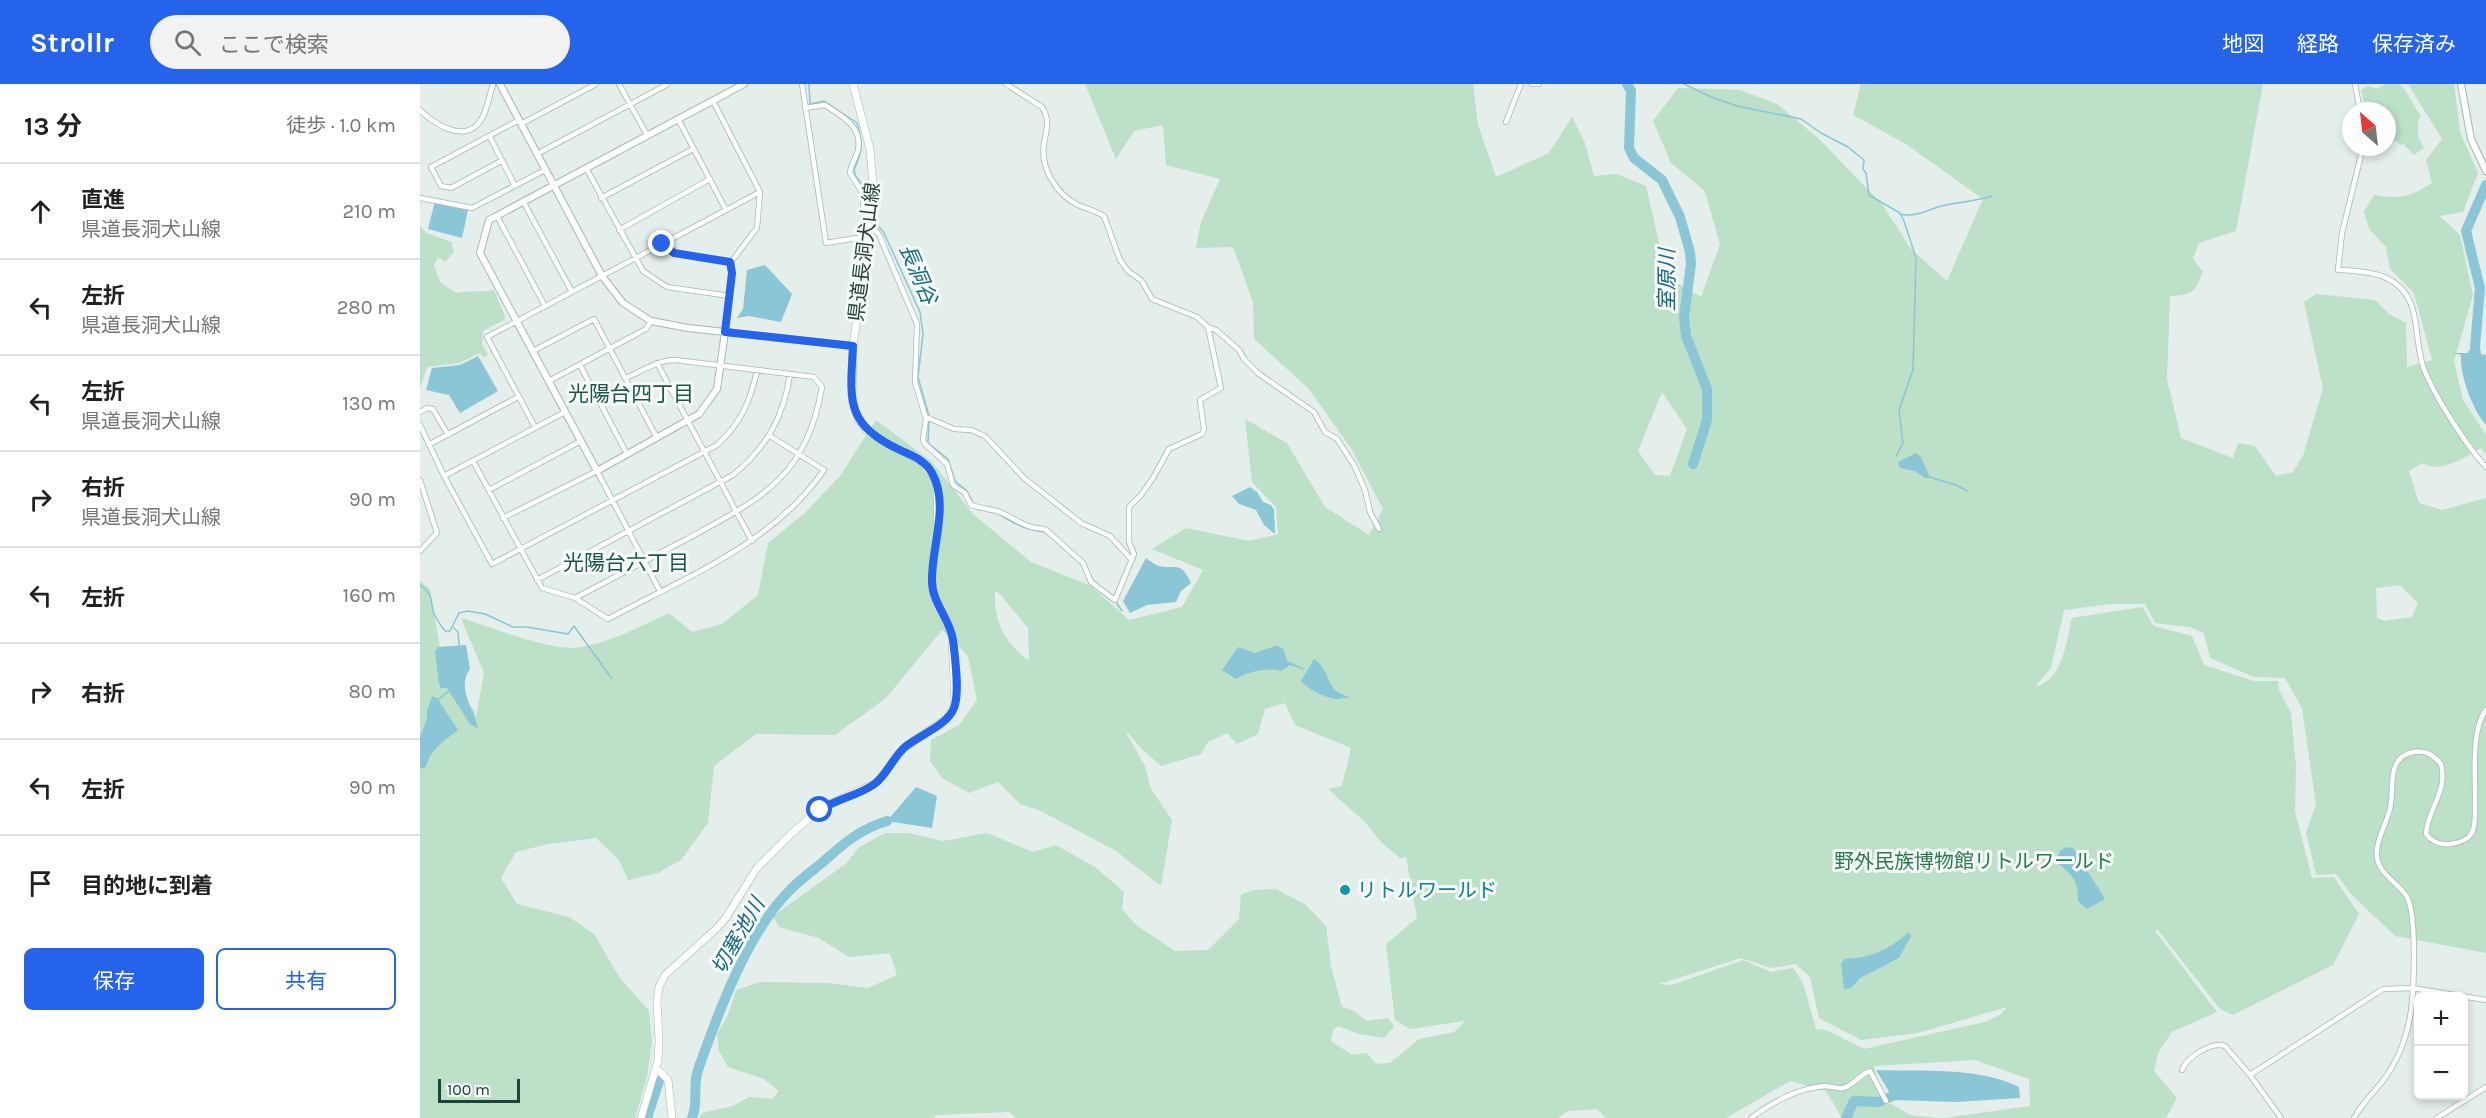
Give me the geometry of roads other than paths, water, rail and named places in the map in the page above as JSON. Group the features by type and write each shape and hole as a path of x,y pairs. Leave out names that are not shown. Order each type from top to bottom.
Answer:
{"main road":[{"name":"県道長洞犬山線","path":"641,1118 656,1068 659,1048 657,993 665,975 725,919 757,868 792,833 823,807 876,783 904,748 943,721 953,711 957,692 952,637 932,592 932,570 938,531 937,489 934,477 922,462 867,431 858,419 852,400 853,346 870,228 874,173 853,84"},
{"path":"656,1068 668,1080 672,1118"}],"street":[{"path":"420,110 451,130 460,132 471,129 482,117 493,84"},
{"path":"500,84 602,276 623,303 651,321 725,332 853,346"},
{"path":"501,161 451,188 441,186 431,167 596,84"},
{"path":"620,84 647,135"},
{"path":"537,154 668,84"},
{"path":"802,84 826,243 870,228"},
{"path":"1006,84 1042,107 1045,112 1048,127 1044,144 1046,165 1059,191 1077,204 1104,216 1120,260 1128,271 1142,281 1152,299 1197,317 1208,327 1216,330 1239,350 1258,374 1314,412 1325,432 1337,439 1354,465 1365,490 1370,512 1379,529"},
{"path":"1506,122 1521,84"},
{"path":"1532,84 1539,84"},
{"path":"2355,84 2358,102"},
{"path":"2461,84 2469,132 2486,171"},
{"path":"660,591 480,253 489,220 741,85"},
{"path":"503,518 688,422 711,401 717,389 722,366 732,273 730,262 757,228 760,192 713,101"},
{"path":"806,108 825,105 853,125 856,130 859,146 850,173 863,194 863,218 880,237 917,324 915,382 929,418 923,440 925,444 947,464 951,482 965,493 971,505 998,511 1020,524 1035,529 1045,529 1083,563 1091,582 1115,600 1134,554 1129,542 1129,507 1141,495 1169,449 1202,434 1204,429 1200,400 1221,388 1208,327"},
{"path":"678,119 726,210"},
{"path":"490,137 515,186"},
{"path":"601,198 693,149"},
{"path":"2361,156 2342,233 2338,270 2380,274 2389,278 2402,290 2413,310 2424,369 2437,394 2486,467"},
{"path":"586,168 643,271 667,287 730,296"},
{"path":"420,198 472,207 546,170"},
{"path":"619,230 710,179"},
{"path":"535,427 487,338 760,192"},
{"path":"523,201 572,292"},
{"path":"497,216 545,306"},
{"path":"662,244 674,253 730,262"},
{"path":"533,351 594,319 657,438"},
{"path":"549,381 646,329 651,321"},
{"path":"575,598 736,512 771,488 798,455 811,430 822,387 814,377 675,360 657,363 626,378"},
{"path":"657,363 752,541"},
{"path":"580,365 627,454"},
{"path":"420,425 444,476 492,564 717,445 738,423 752,395 757,371"},
{"path":"537,580 720,482 749,462 770,436 778,421 790,374"},
{"path":"430,444 518,397"},
{"path":"420,412 427,408 433,409 447,435"},
{"path":"444,476 565,412"},
{"path":"929,418 954,429 971,430 985,436 1028,482 1081,523 1110,536 1132,560"},
{"path":"473,461 542,588 575,598 608,619 752,541 790,512 811,489 824,470 770,436"},
{"path":"489,490 581,441"},
{"path":"420,480 438,533 420,550"},
{"path":"2354,1118 2393,1067 2407,1035 2412,988 2410,906 2406,894 2378,864 2376,855 2392,801 2393,770 2401,757 2411,752 2420,751 2432,754 2441,764 2442,790 2428,820 2426,834 2436,843 2462,842 2471,835 2475,818 2477,732 2481,716 2486,710"},
{"path":"2250,1075 2383,989 2412,988 2486,1000"},
{"path":"2182,1070 2187,1062 2198,1054 2220,1044 2231,1052 2250,1075 2281,1118"},
{"path":"1751,1118 1785,1097 1811,1088 1829,1086 1843,1088 1853,1083 1863,1073 1870,1071 1886,1101"},
{"path":"2437,1118 2486,1087"}],"water":[{"path":"435,201 468,210 462,238 428,229"},
{"path":"765,265 792,294 781,322 749,316 737,318 743,309 747,270"},
{"path":"2469,350 2486,355 2486,425 2476,411 2468,392 2462,372 2461,355 2453,353 2468,353"},
{"path":"478,356 498,391 460,413 449,395 426,390 432,368 460,365"},
{"path":"1916,453 1921,457 1930,478 1925,478 1915,471 1900,468 1898,462"},
{"path":"1250,487 1257,492 1263,502 1271,505 1274,510 1275,534 1264,525 1256,510 1239,504 1232,496"},
{"path":"1146,558 1159,566 1178,567 1184,571 1191,583 1181,591 1176,602 1147,605 1130,613 1123,601"},
{"path":"466,645 470,669 466,676 465,691 478,729 470,724 447,688 441,688 439,684 435,651 438,647"},
{"path":"1275,646 1283,649 1287,661 1305,669 1290,665 1281,671 1258,671 1236,679 1222,670 1238,647 1255,653"},
{"path":"1314,659 1324,669 1331,685 1349,699 1326,697 1301,681"},
{"path":"432,696 437,698 458,730 438,746 426,767 420,769 420,736 427,719"},
{"path":"916,787 937,796 932,828 887,821"},
{"path":"2066,847 2073,848 2105,899 2087,909 2078,901 2073,878 2056,862 2060,851"},
{"path":"1909,932 1911,936 1899,958 1860,978 1851,988 1844,989 1841,963 1845,959 1880,952"},
{"path":"1876,1070 1949,1071 1985,1076 2019,1087 2020,1098 1956,1102 1894,1100"}],"waterway":[{"name":"長洞谷","path":"809,84 810,104 824,101 857,123 861,147 854,170 856,177 865,187 868,213"},
{"name":"室原川","path":"1627,84 1631,91 1629,148 1634,158 1662,180 1680,217 1690,252 1691,264 1684,317 1686,336 1707,389 1707,420 1693,464"},
{"path":"1684,84 1737,106 1801,119 1848,147 1864,160 1863,169 1866,173 1869,195 1900,213 1916,258 1913,370 1899,410 1903,443 1896,456"},
{"path":"2477,364 2475,347 2480,288 2466,231 2486,185"},
{"path":"1900,214 1918,214 1940,206 1992,196"},
{"name":"長洞谷","path":"875,222 884,233 920,312 923,334 918,377 929,416"},
{"name":"長洞谷","path":"929,421 928,443 948,459 955,481 967,491 973,503"},
{"path":"1929,477 1956,485 1967,491"},
{"name":"長洞谷","path":"979,509 995,513"},
{"name":"長洞谷","path":"999,514 1021,526 1045,532 1082,565"},
{"path":"420,585 430,596 434,614 445,631 450,631 459,613 468,611 485,614 513,627 568,634 574,626 612,679"},
{"name":"長洞谷","path":"1096,588 1111,600"},
{"name":"長洞谷","path":"1116,602 1122,611"},
{"path":"454,628 458,632 459,645"},
{"path":"437,700 449,691"},
{"name":"切塞池川","path":"692,1118 695,1106 696,1076 706,1048 736,974 761,927 775,906 803,878 852,838 868,828 887,821"},
{"path":"647,1118 659,1081"},
{"path":"1846,1118 1854,1101 1879,1102 1904,1091"}],"place":[{"name":"リトルワールド","path":"1345,890"}],"district":[{"name":"光陽台四丁目","path":"631,394"},
{"name":"光陽台六丁目","path":"626,563"}],"park label":[{"name":"野外民族博物館リトルワールド","path":"1974,861"}]}
